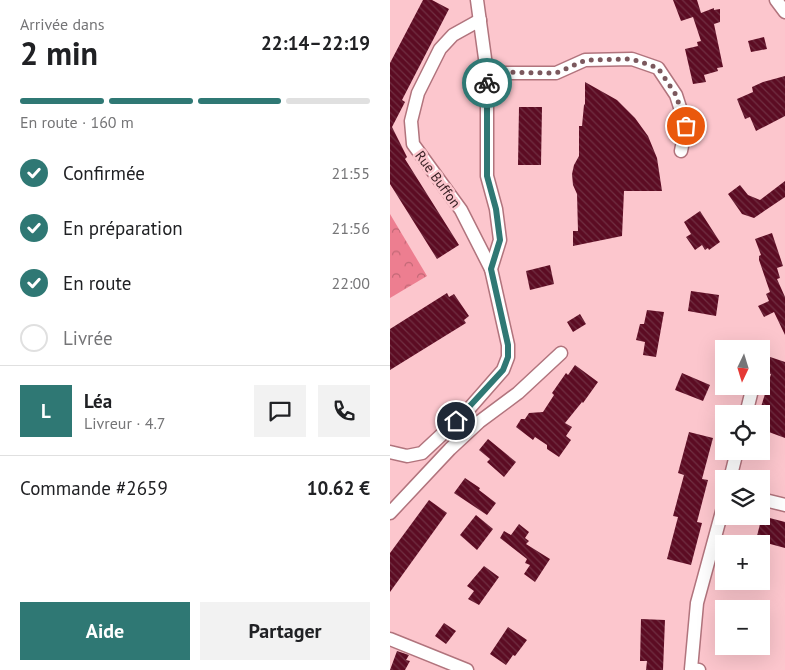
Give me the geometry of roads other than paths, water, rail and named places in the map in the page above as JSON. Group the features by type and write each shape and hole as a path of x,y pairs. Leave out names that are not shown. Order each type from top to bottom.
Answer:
{"street":[{"name":"Rue Buffon","path":"476,0 488,72 487,176 496,209 500,240 491,269"},
{"path":"776,0 785,12"},
{"name":"Rue Buffon","path":"390,452 407,456 422,453 467,411 503,370 508,357 508,345 491,269 461,210 413,144 411,121 418,93 440,49 453,35 480,20"},
{"path":"488,72 556,73 586,60 632,59 658,68 676,95 686,126 681,151"},
{"path":"390,513 455,444 479,422 518,393 561,353"},
{"path":"770,501 785,505"},
{"path":"699,670 691,669 697,603 718,525"},
{"path":"390,639 467,670"}]}
